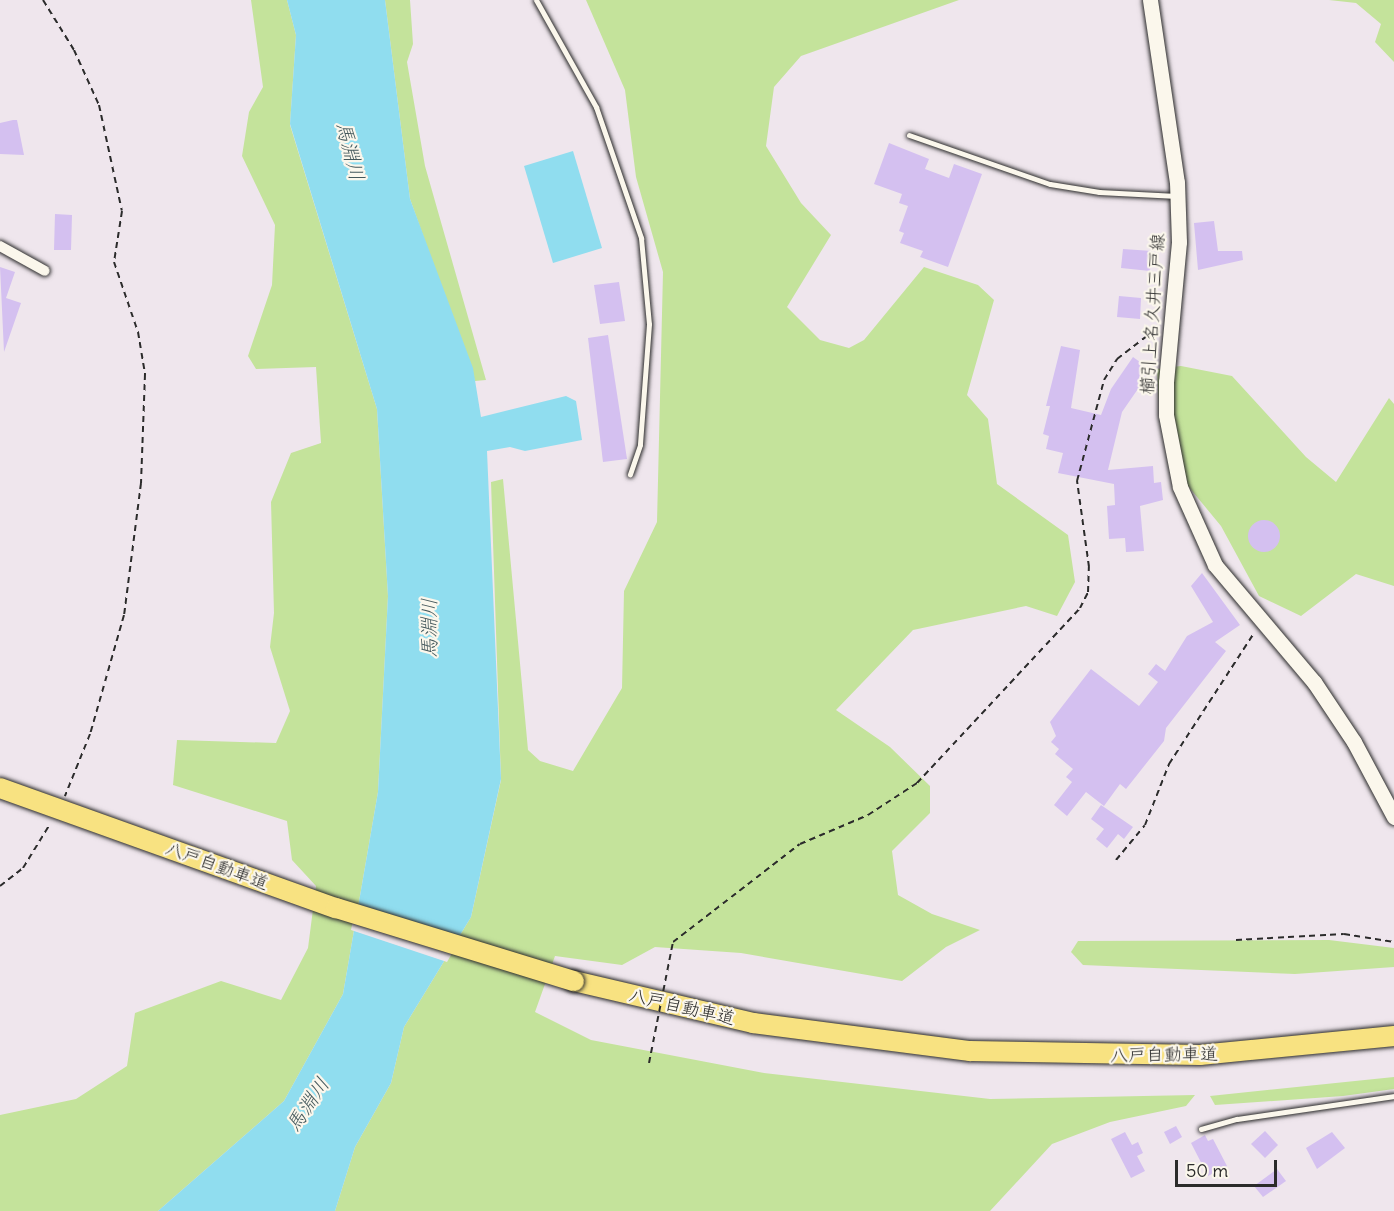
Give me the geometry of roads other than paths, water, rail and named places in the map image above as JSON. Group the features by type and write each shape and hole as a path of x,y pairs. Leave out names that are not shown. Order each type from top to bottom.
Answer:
{"highway":[{"name":"八戸自動車道","path":"0,788 379,922 574,987 753,1023 970,1051 1200,1055 1394,1036"},
{"name":"八戸自動車道","path":"0,800 331,919 748,1035 970,1063 1198,1066 1394,1049"}],"main road":[{"name":"櫛引上名久井三戸線","path":"1150,0 1169,108 1178,196 1179,242 1171,323 1166,415 1180,487 1215,565 1333,708 1394,817"}],"street":[{"path":"0,246 45,271"}],"lane":[{"path":"536,0 596,107 641,238 649,324 640,445 630,474"},
{"path":"909,135 1050,184 1110,194 1178,196"},
{"path":"1201,1130 1237,1119 1394,1095"}],"water":[{"name":"馬淵川","path":"287,0 385,0 410,199 473,368 481,417 566,396 576,401 582,440 525,451 510,447 487,451 501,779 471,917 404,1027 391,1083 355,1147 335,1211 158,1211 284,1101 343,994 378,792 388,596 377,409 290,124 296,35"},
{"path":"573,151 602,248 553,263 524,166"}]}
